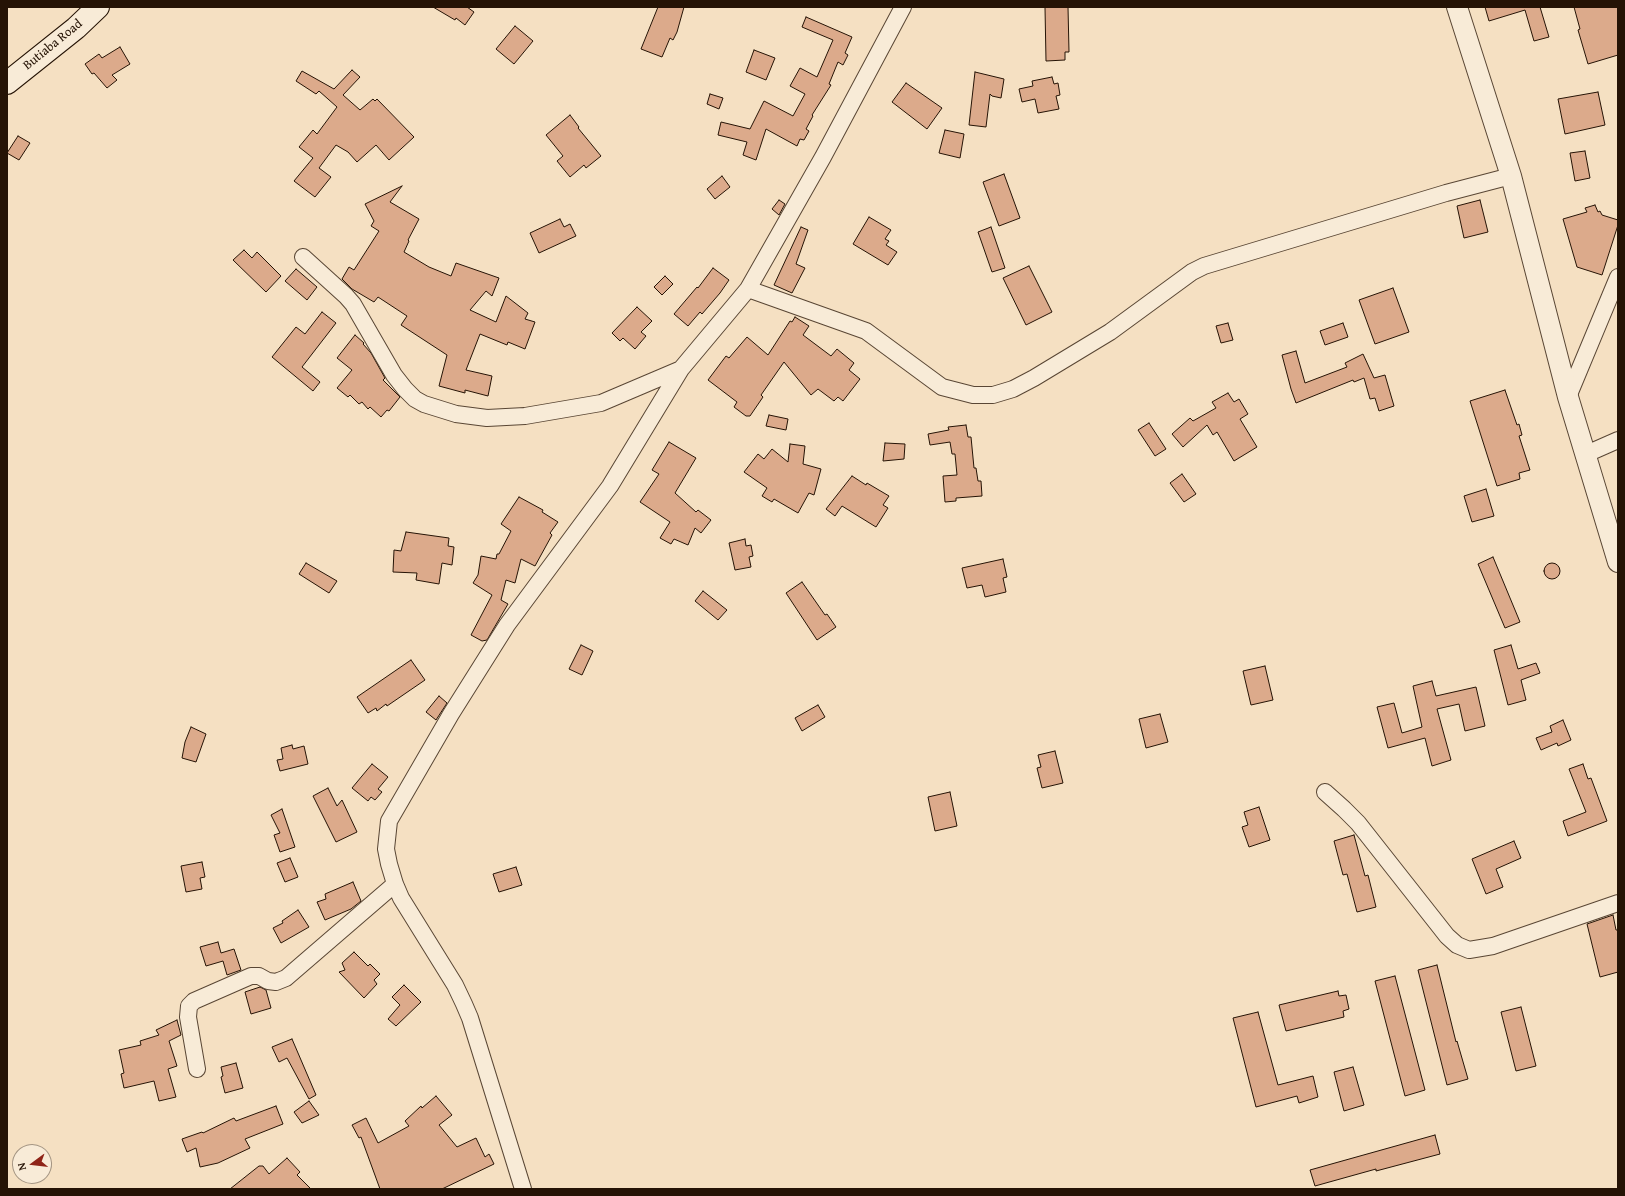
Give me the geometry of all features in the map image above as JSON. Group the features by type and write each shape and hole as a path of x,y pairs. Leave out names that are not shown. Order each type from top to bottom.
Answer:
{"main road":[{"name":"Butiaba Road","path":"7,83 76,28 98,7"}],"street":[{"path":"523,1189 470,1018 455,985 401,898 395,884 388,864 386,849 389,821 451,714 507,625 610,486 681,370 748,289 823,157 903,7"},
{"path":"1457,7 1511,176 1584,455 1618,562"},
{"path":"748,289 866,332 942,387 972,395 993,395 1013,389 1034,378 1110,332 1192,272 1204,266 1446,193 1511,176"},
{"path":"303,258 353,304 390,370 405,389 414,398 424,404 456,414 487,418 525,416 601,403 681,370"},
{"path":"1568,397 1618,277"},
{"path":"1584,455 1618,440"},
{"path":"1325,792 1358,824 1447,936 1457,944 1469,950 1493,946 1618,903"},
{"path":"197,1069 188,1017 189,1006 194,1001 251,976 259,976 268,981 276,982 286,978 395,884"}],"building":[{"path":"433,7 467,7 474,12 465,25 456,18 455,20"},
{"path":"658,7 684,7 677,32 673,40 670,38 662,57 641,49"},
{"path":"1045,7 1068,7 1069,52 1065,52 1065,60 1046,61"},
{"path":"1485,7 1540,7 1549,37 1534,41 1525,10 1489,21"},
{"path":"1574,7 1618,7 1618,55 1588,64 1578,30 1580,29"},
{"path":"806,17 852,37 845,53 848,55 843,65 838,62 829,84 831,85 812,115 813,116 806,129 809,131 804,140 800,139 797,146 766,129 756,160 743,155 747,142 718,135 721,122 750,129 764,101 793,116 805,94 790,86 800,68 817,77 833,40 802,27"},
{"path":"515,26 533,41 514,64 496,49"},
{"path":"120,47 130,64 112,75 117,80 107,88 94,73 92,74 85,64 99,54 102,58"},
{"path":"754,50 775,58 766,80 746,72"},
{"path":"352,70 360,77 343,95 360,110 373,99 375,101 377,99 414,137 389,160 376,145 357,162 348,152 336,145 319,168 331,177 315,197 294,181 313,158 299,147 313,130 317,134 337,107 319,91 316,94 296,81 302,71 334,89"},
{"path":"975,72 1004,79 1001,98 990,94 986,127 969,125"},
{"path":"1052,77 1054,84 1058,83 1060,95 1056,96 1059,109 1038,113 1035,99 1022,102 1019,89 1033,86 1032,81"},
{"path":"906,83 942,108 927,129 892,102"},
{"path":"1598,92 1605,125 1565,134 1558,99"},
{"path":"710,94 723,98 719,109 707,104"},
{"path":"570,115 579,127 578,128 601,156 586,168 584,165 570,177 557,161 563,156 546,135"},
{"path":"945,130 964,134 960,158 939,153"},
{"path":"18,136 30,143 19,160 7,153"},
{"path":"1585,151 1590,178 1575,181 1570,153"},
{"path":"1004,174 1020,218 999,226 983,182"},
{"path":"722,176 730,187 715,199 707,189"},
{"path":"402,186 390,202 419,219 408,240 409,241 404,252 429,267 451,276 456,263 499,278 492,296 486,291 470,310 496,322 506,296 528,313 525,319 535,322 525,349 508,342 507,345 480,334 466,370 492,376 488,396 465,390 465,393 439,386 447,355 401,325 407,316 378,297 374,302 352,289 342,279 349,267 354,270 379,231 371,226 374,221 365,204"},
{"path":"779,200 785,204 779,215 772,209"},
{"path":"1480,200 1488,232 1464,238 1457,206"},
{"path":"1595,205 1598,212 1600,211 1602,215 1618,220 1618,225 1602,275 1577,267 1563,219 1587,212 1585,208"},
{"path":"869,217 891,230 885,239 889,241 886,245 897,252 888,265 853,244"},
{"path":"560,219 564,227 570,224 576,236 539,253 530,233"},
{"path":"801,227 808,230 796,264 805,268 792,293 774,285"},
{"path":"991,227 1005,268 992,272 978,232"},
{"path":"244,250 252,258 257,252 281,276 266,292 233,260"},
{"path":"1029,266 1052,312 1026,325 1003,278"},
{"path":"713,268 729,280 702,314 700,312 688,326 674,314 697,287 698,288"},
{"path":"296,269 317,287 307,300 285,281"},
{"path":"665,276 673,284 662,295 654,287"},
{"path":"1393,288 1409,332 1375,344 1359,300"},
{"path":"637,307 652,321 641,332 646,336 635,349 623,338 620,341 612,333"},
{"path":"322,312 336,323 302,367 320,382 313,391 272,357 296,327 305,334"},
{"path":"795,317 809,326 803,335 831,356 837,349 854,363 849,370 860,379 843,401 838,397 834,401 818,389 811,395 784,362 761,395 763,397 750,416 746,416 734,407 737,402 708,380 726,356 729,358 747,337 768,355 790,321 792,322"},
{"path":"1228,323 1233,340 1221,343 1216,326"},
{"path":"1343,323 1348,337 1325,345 1320,331"},
{"path":"355,335 364,343 363,344 371,353 385,378 383,380 400,397 389,411 387,410 381,417 370,407 368,409 362,402 359,404 350,395 348,397 337,388 352,370 337,358"},
{"path":"1296,351 1305,383 1347,367 1345,363 1363,354 1374,378 1385,375 1394,406 1379,411 1375,398 1370,399 1364,378 1354,382 1353,380 1296,403 1282,355"},
{"path":"1505,390 1517,425 1519,424 1522,435 1519,436 1530,470 1519,473 1520,479 1497,486 1470,401"},
{"path":"1228,393 1234,402 1239,399 1248,414 1240,419 1257,447 1234,461 1217,432 1213,435 1207,425 1183,447 1172,434 1190,418 1193,421 1216,408 1212,402"},
{"path":"769,415 788,419 786,430 766,426"},
{"path":"1149,423 1166,449 1155,456 1138,430"},
{"path":"966,425 968,437 971,437 974,468 976,468 978,481 981,481 982,496 956,498 956,501 945,502 943,476 957,475 955,454 952,454 950,442 930,445 928,434 949,430 948,427"},
{"path":"669,442 696,458 675,493 696,512 698,510 711,520 701,533 695,528 688,545 674,539 671,544 660,538 670,522 640,502 659,474 652,470"},
{"path":"885,443 905,444 904,459 883,461"},
{"path":"790,444 805,446 803,464 821,469 814,495 809,493 798,513 774,499 772,502 762,496 767,488 744,472 758,454 764,459 772,449 788,462"},
{"path":"1182,474 1196,494 1184,502 1170,483"},
{"path":"852,476 866,485 867,483 889,496 883,505 888,508 876,527 842,506 835,516 826,509"},
{"path":"1486,489 1494,516 1472,522 1464,496"},
{"path":"519,497 543,510 542,512 558,522 550,533 552,535 535,566 521,559 515,583 506,580 501,600 508,604 487,640 482,641 471,635 492,595 473,583 478,575 481,556 496,559 497,554 499,554 511,531 501,524"},
{"path":"406,532 449,538 448,546 454,547 452,565 442,563 439,584 416,580 417,573 393,572 394,550 401,551"},
{"path":"745,539 746,546 751,545 753,556 749,557 751,567 735,570 729,543"},
{"path":"1493,557 1520,622 1505,628 1478,564"},
{"path":"1003,559 1007,577 1003,578 1006,592 985,597 982,585 967,588 962,568"},
{"path":"306,563 337,581 329,593 299,574"},
{"path":"1552,563 1559,568 1560,571 1555,578 1552,579 1545,574 1544,571 1549,564"},
{"path":"802,582 825,615 827,614 836,627 817,640 786,593"},
{"path":"703,591 727,610 718,620 695,601"},
{"path":"581,645 593,651 582,675 569,669"},
{"path":"1511,645 1518,669 1536,663 1540,673 1521,680 1526,700 1508,705 1494,650"},
{"path":"411,660 425,680 387,706 386,704 377,711 376,708 368,713 357,697"},
{"path":"1265,666 1273,700 1251,705 1243,671"},
{"path":"1432,681 1436,696 1476,687 1485,726 1465,731 1459,704 1437,709 1451,760 1432,766 1425,738 1388,748 1377,707 1394,703 1402,733 1422,727 1413,686"},
{"path":"439,696 447,703 436,720 426,712"},
{"path":"818,705 825,717 802,731 795,718"},
{"path":"1160,714 1168,742 1146,748 1139,719"},
{"path":"1563,720 1571,740 1558,746 1557,743 1541,750 1536,738 1552,732 1550,726"},
{"path":"191,727 206,734 196,762 182,758 185,742"},
{"path":"292,745 293,749 304,746 308,764 280,771 277,760 283,759 281,748"},
{"path":"1055,751 1063,783 1042,788 1037,768 1041,767 1038,755"},
{"path":"372,764 388,777 378,789 382,792 375,800 371,797 368,801 352,788"},
{"path":"1583,764 1588,779 1591,778 1607,821 1568,836 1563,821 1586,812 1569,769"},
{"path":"328,788 337,806 342,800 357,832 336,842 313,796"},
{"path":"950,792 957,826 935,831 928,797"},
{"path":"1259,807 1270,840 1249,847 1242,827 1248,825 1244,812"},
{"path":"282,809 295,847 280,852 274,835 280,833 271,815"},
{"path":"1354,835 1365,876 1368,875 1376,907 1357,912 1347,874 1343,875 1334,841"},
{"path":"1514,841 1521,858 1496,869 1503,887 1486,894 1472,859"},
{"path":"290,858 298,877 285,882 277,863"},
{"path":"202,862 205,877 200,878 202,889 186,892 181,866"},
{"path":"516,867 522,885 499,892 493,874"},
{"path":"353,882 361,901 351,909 325,920 317,902 326,899 325,894"},
{"path":"298,910 309,927 281,943 273,928 283,923 282,921"},
{"path":"1613,915 1616,930 1618,930 1618,972 1600,977 1587,924"},
{"path":"218,942 221,953 234,949 241,970 227,975 223,961 206,966 200,947"},
{"path":"354,952 368,966 370,964 380,974 374,980 377,984 364,998 339,972 345,970 342,963"},
{"path":"1437,965 1456,1042 1457,1041 1468,1079 1447,1085 1418,970"},
{"path":"1395,976 1425,1090 1405,1096 1375,981"},
{"path":"404,985 421,1002 396,1026 388,1019 400,1005 392,997"},
{"path":"260,987 266,990 271,1008 251,1014 245,992"},
{"path":"1338,991 1339,996 1346,995 1349,1009 1343,1011 1344,1017 1286,1031 1279,1005"},
{"path":"1521,1007 1536,1066 1516,1071 1501,1012"},
{"path":"1258,1012 1278,1085 1313,1076 1318,1097 1299,1103 1297,1096 1256,1107 1233,1018"},
{"path":"177,1020 181,1035 169,1041 177,1066 168,1069 176,1097 159,1101 154,1081 124,1088 121,1074 124,1073 119,1050 141,1045 140,1041 159,1035 156,1030"},
{"path":"292,1039 316,1095 309,1099 287,1058 279,1062 272,1047"},
{"path":"236,1063 243,1088 225,1093 221,1077 223,1076 221,1067"},
{"path":"1353,1067 1364,1105 1344,1111 1334,1072"},
{"path":"436,1096 452,1115 439,1125 457,1147 476,1138 485,1157 489,1154 494,1164 442,1189 380,1189 361,1137 359,1138 352,1125 366,1118 378,1143 409,1126 405,1121 421,1106 422,1108"},
{"path":"309,1101 319,1115 302,1123 294,1112"},
{"path":"276,1106 283,1124 245,1139 250,1148 218,1163 200,1167 196,1148 187,1152 182,1139 202,1132 203,1133 234,1118 236,1121"},
{"path":"1435,1135 1440,1154 1376,1171 1376,1169 1315,1186 1310,1170"},
{"path":"287,1158 300,1172 297,1175 311,1189 230,1189 259,1166 263,1166 269,1174"}]}
